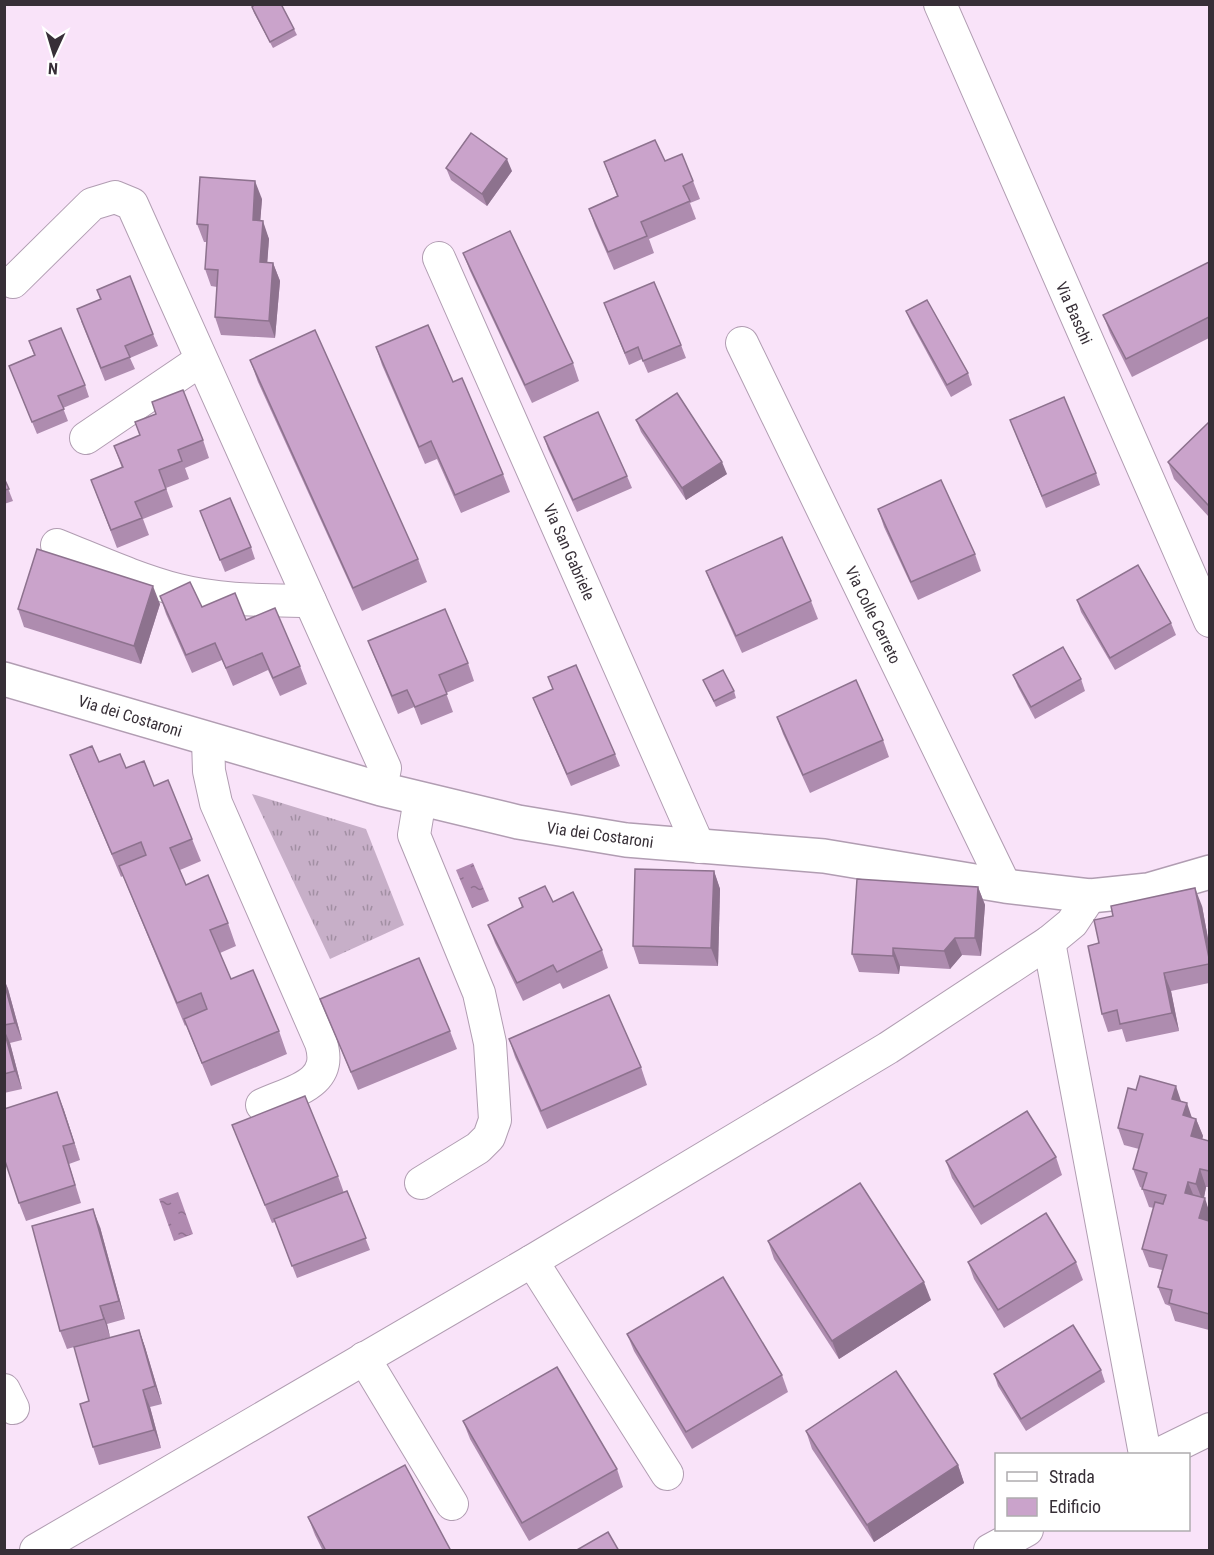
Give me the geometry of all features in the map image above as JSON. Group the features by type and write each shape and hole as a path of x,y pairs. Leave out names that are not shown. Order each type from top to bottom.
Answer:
{"street":[{"name":"Via Baschi","path":"940,4 1209,621"},
{"path":"14,282 92,204 108,198 125,200 132,204 140,217 201,360 386,768 381,789"},
{"name":"Via San Gabriele","path":"439,258 699,847"},
{"name":"Via Colle Cerreto","path":"742,343 1005,886"},
{"path":"86,438 201,360"},
{"path":"57,545 147,580 192,593 257,600 310,601"},
{"name":"Via dei Costaroni","path":"4,679 381,789 518,822 626,840 824,856 1005,886 1090,896 1148,890 1209,872"},
{"path":"208,740 209,771 219,812 321,1043 325,1060 321,1074 315,1080 262,1104"},
{"path":"420,799 414,835 479,993 490,1043 495,1120 489,1137 478,1148 421,1183"},
{"path":"36,1551 74,1541 364,1358 532,1261 888,1048 1049,942 1072,923 1090,896"},
{"path":"1049,942 1144,1453"},
{"path":"532,1261 666,1474"},
{"path":"364,1358 452,1504"},
{"path":"1162,1453 1209,1429"},
{"path":"990,1551 1025,1531"}],"green space":[{"path":"252,794 366,829 404,925 330,959"}],"water":[{"path":"473,863 489,901 472,908 456,870"},
{"path":"178,1192 193,1234 174,1241 159,1199"}],"building":[{"path":"255,4 281,4 294,29 270,42 252,7"},
{"path":"471,133 507,159 482,194 446,168"},
{"path":"655,140 665,161 682,154 693,181 683,186 690,201 641,222 647,236 608,252 589,209 618,196 604,162"},
{"path":"200,177 255,181 253,220 263,221 260,262 273,263 269,321 215,317 218,270 205,269 208,225 197,224"},
{"path":"510,231 573,363 525,385 463,253"},
{"path":"1209,262 1209,317 1126,359 1103,315"},
{"path":"130,276 153,334 125,346 130,357 101,368 77,309 101,299 97,290"},
{"path":"654,282 681,345 643,361 638,347 625,353 604,303"},
{"path":"927,300 968,373 947,385 906,311"},
{"path":"428,325 453,382 462,378 503,474 455,495 431,441 419,447 376,347"},
{"path":"61,328 85,385 58,396 64,409 32,422 9,366 35,355 29,341"},
{"path":"315,330 418,559 353,588 250,360"},
{"path":"183,390 203,440 178,450 182,461 159,470 166,489 135,502 142,518 111,530 91,480 123,467 114,446 140,435 135,422 156,414 152,402"},
{"path":"677,393 722,462 682,488 636,420"},
{"path":"1064,397 1096,473 1042,496 1010,420"},
{"path":"598,412 627,476 573,500 544,437"},
{"path":"1209,422 1209,506 1168,462"},
{"path":"4,478 9,489 4,490"},
{"path":"941,480 975,554 911,582 878,509"},
{"path":"230,498 251,547 220,560 200,511"},
{"path":"782,537 811,601 736,636 706,571"},
{"path":"37,549 153,586 134,646 18,609"},
{"path":"1138,565 1171,623 1110,658 1077,600"},
{"path":"190,582 202,607 235,593 246,620 275,608 300,666 273,678 262,653 226,668 215,643 186,655 160,596"},
{"path":"445,609 468,663 439,675 447,694 415,707 407,690 392,696 368,641"},
{"path":"1063,647 1081,679 1031,707 1013,675"},
{"path":"576,665 615,754 567,774 533,698 553,689 548,677"},
{"path":"723,670 734,691 714,701 703,680"},
{"path":"856,680 883,740 803,775 777,717"},
{"path":"92,746 99,762 120,754 126,768 144,761 154,786 168,780 192,839 170,848 186,885 208,875 228,923 210,930 231,979 253,970 279,1031 202,1063 184,1019 207,1009 201,993 177,1003 119,866 146,855 141,842 112,854 70,755"},
{"path":"635,869 714,871 711,948 633,946"},
{"path":"857,879 978,887 975,938 955,938 944,951 893,948 893,956 852,954"},
{"path":"545,886 553,902 573,892 602,950 557,972 553,965 517,983 488,925 523,907 519,898"},
{"path":"1195,888 1209,964 1164,973 1172,1013 1120,1024 1117,1010 1102,1014 1088,946 1099,943 1094,920 1113,916 1111,906"},
{"path":"419,958 450,1031 351,1072 320,999"},
{"path":"4,982 15,1023 4,1025"},
{"path":"609,995 641,1067 541,1111 509,1039"},
{"path":"4,1030 15,1071 4,1074"},
{"path":"1140,1076 1176,1086 1172,1099 1187,1103 1183,1115 1196,1119 1191,1136 1209,1141 1209,1171 1200,1169 1196,1184 1188,1182 1185,1193 1205,1198 1199,1218 1209,1221 1209,1314 1169,1303 1172,1290 1158,1287 1167,1255 1142,1249 1155,1202 1163,1204 1166,1195 1142,1189 1147,1173 1133,1169 1143,1134 1118,1128 1128,1088 1136,1090"},
{"path":"57,1092 74,1143 63,1146 75,1185 19,1203 4,1158 4,1109"},
{"path":"305,1096 338,1176 265,1205 232,1125"},
{"path":"1027,1111 1056,1157 974,1207 946,1161"},
{"path":"860,1183 924,1282 832,1341 768,1241"},
{"path":"347,1191 366,1238 292,1266 274,1219"},
{"path":"93,1209 119,1301 100,1306 104,1319 60,1331 32,1226"},
{"path":"1046,1213 1076,1262 998,1310 968,1262"},
{"path":"723,1277 782,1375 686,1432 627,1334"},
{"path":"1073,1325 1101,1370 1021,1419 994,1374"},
{"path":"139,1330 155,1386 143,1390 154,1430 93,1447 80,1404 89,1401 74,1347"},
{"path":"557,1367 617,1469 522,1523 463,1421"},
{"path":"896,1371 958,1465 867,1525 806,1431"},
{"path":"405,1465 451,1551 326,1551 308,1517"},
{"path":"608,1532 619,1551 575,1551"}]}
